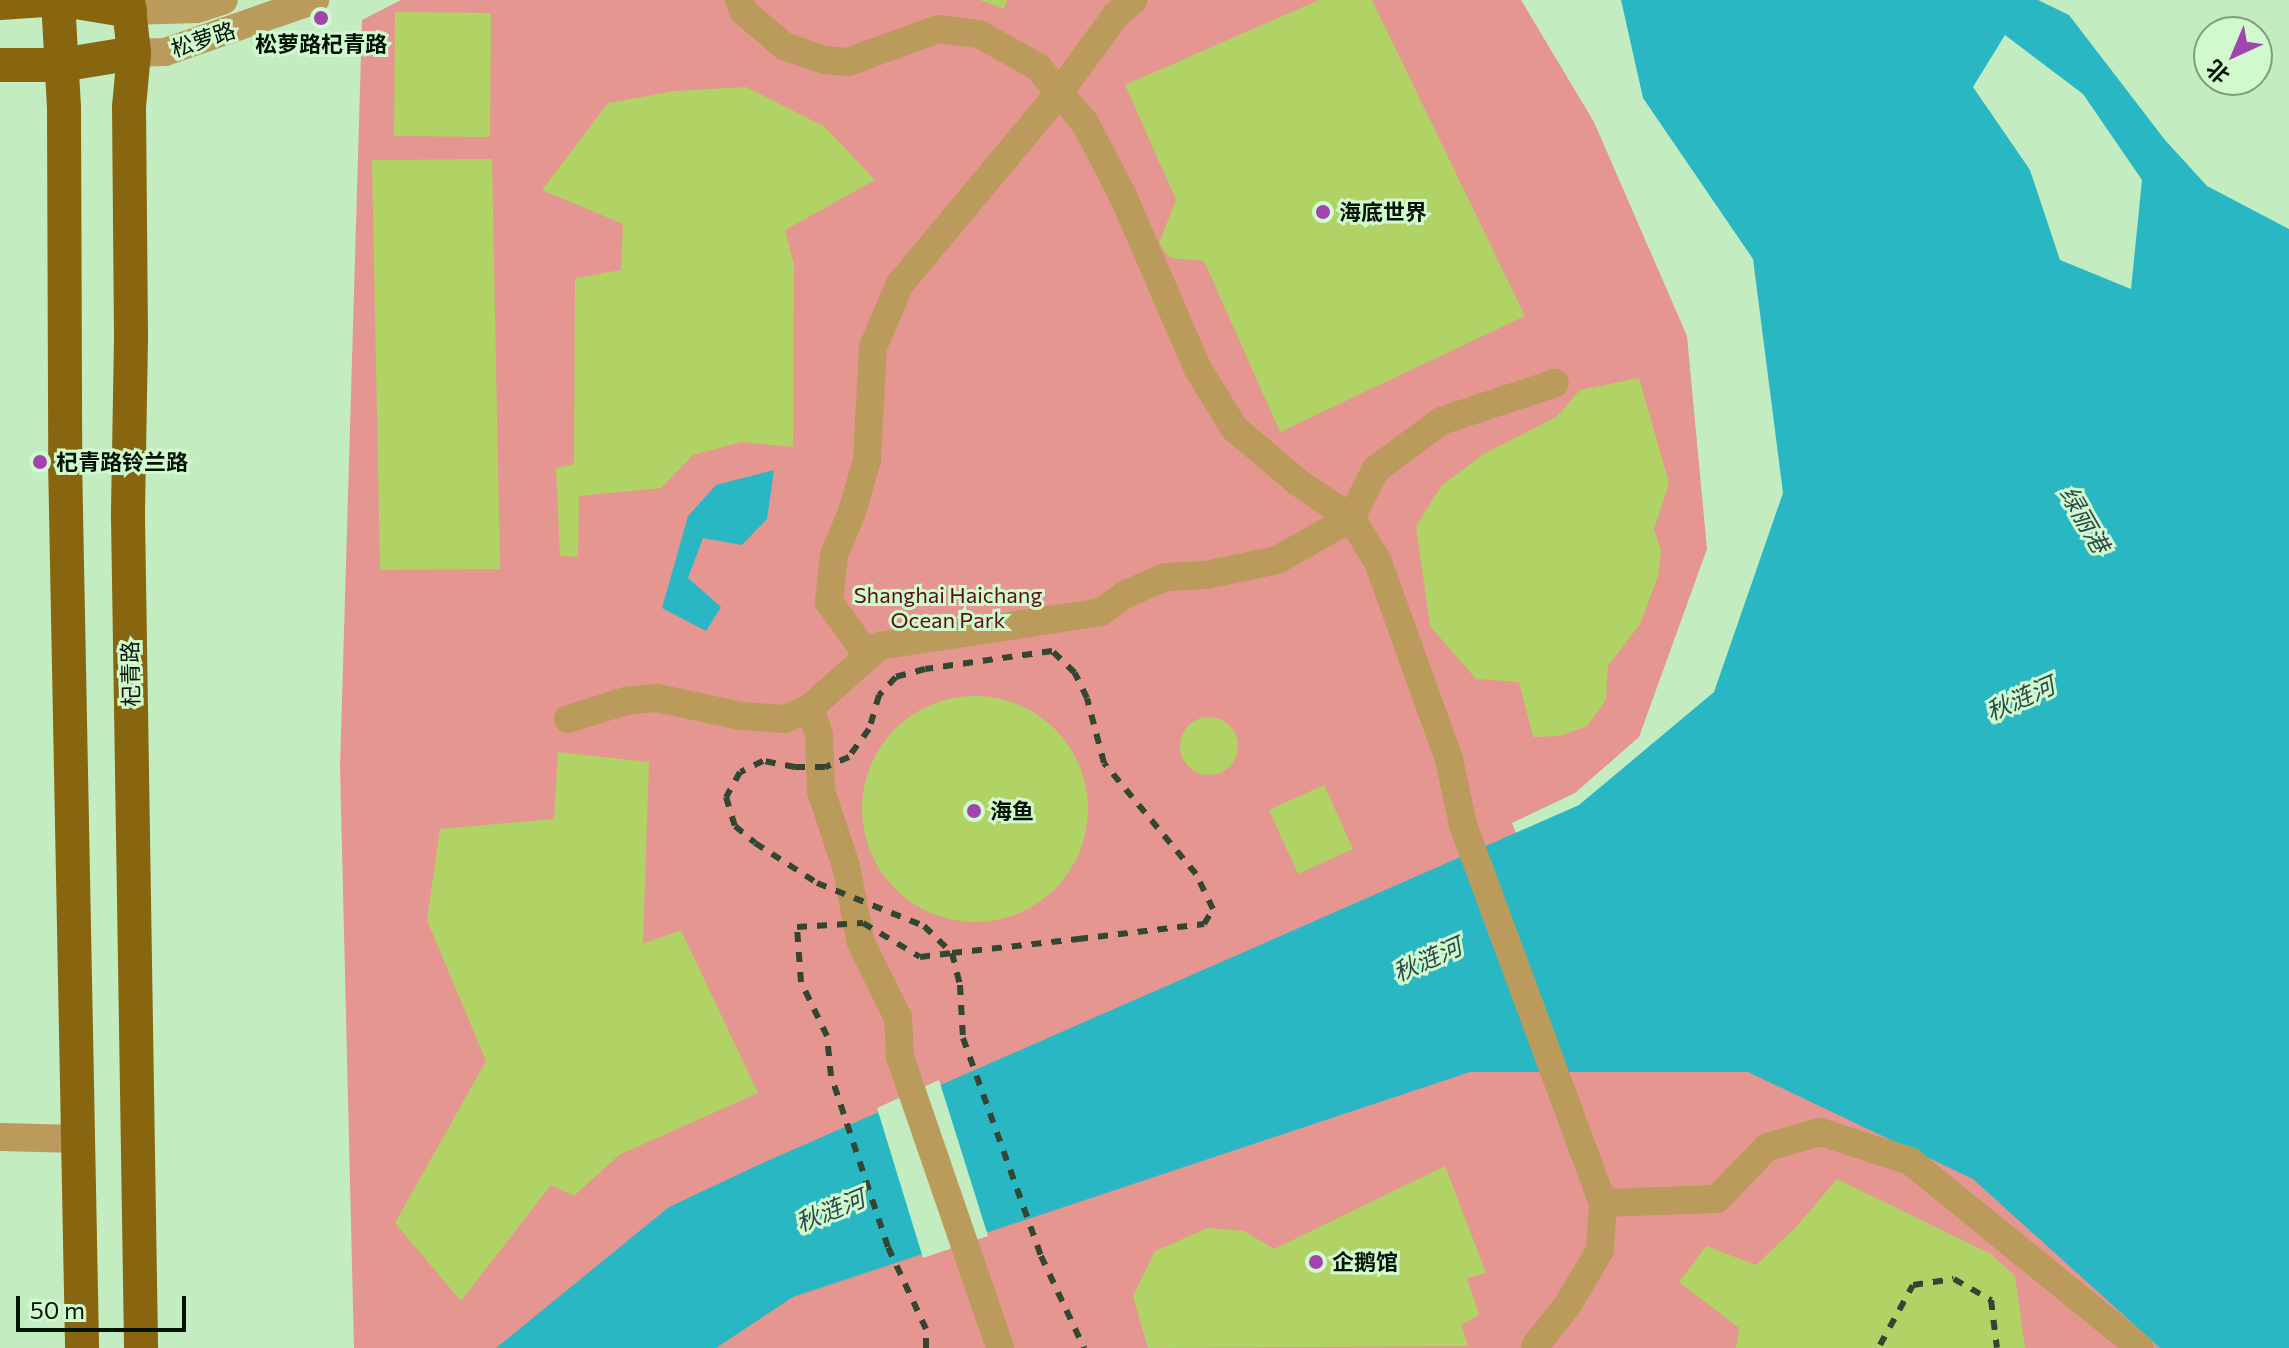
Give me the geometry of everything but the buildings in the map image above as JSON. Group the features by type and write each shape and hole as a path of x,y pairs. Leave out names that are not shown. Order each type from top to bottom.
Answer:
{"main road":[{"path":"0,3 44,0"},
{"path":"82,1348 65,459 61,0 129,6"},
{"name":"杞青路","path":"129,6 134,53 129,107 131,339 128,517 141,1348"},
{"path":"0,65 61,65 134,53"}],"street":[{"name":"松萝路","path":"129,6 197,9 224,0"},
{"name":"松萝路","path":"134,53 165,52 315,0"},
{"path":"739,0 743,11 784,46 824,60 848,62 938,29 979,34 1038,67 1085,123 1123,196 1198,369 1234,428 1299,483 1351,518 1378,562 1449,759 1463,825 1603,1203 1600,1250 1567,1306 1535,1346"},
{"path":"868,656 829,602 834,555 852,512 867,460 873,347 900,284 1059,93 1116,15 1133,0"},
{"path":"568,719 626,701 657,698 725,714 785,719 810,708 879,646 1101,612 1126,594 1166,577 1206,575 1277,560 1351,518 1376,469 1441,421 1555,383"},
{"path":"810,708 819,734 821,791 846,866 861,943 898,1018 900,1057 1000,1348"},
{"path":"1603,1203 1717,1199 1767,1147 1820,1132 1910,1161 2140,1348"},
{"path":"0,1137 79,1139"}],"green space":[{"name":"Shanghai Haichang Ocean Park","path":"401,0 1521,0 1594,122 1687,336 1707,549 1639,737 1575,793 1512,823 1595,1037 1765,1051 1901,1115 2176,1348 354,1348 340,767 362,20"}],"water":[{"path":"1621,0 2038,0 2069,15 2165,140 2207,186 2289,229 2289,1348 2160,1348 1973,1179 1748,1072 1470,1072 793,1297 716,1348 496,1348 669,1207 1579,805 1714,692 1783,493 1753,259 1643,98","holes":["2005,35 2083,94 2142,180 2131,289 2060,260 2030,170 1973,87"]},
{"path":"774,470 767,519 742,545 703,538 688,578 721,607 706,631 662,608 688,516 716,485"}],"pier":[{"path":"939,1080 988,1236 923,1258 877,1108"}],"railway":[{"path":"926,1348 926,1329 888,1247 831,1076 827,1036 801,982 797,927 863,923 920,957 952,953 1078,939 1204,924 1213,909 1196,874 1104,763 1087,698 1075,673 1052,651 925,669 896,677 879,695 869,729 849,757 825,767 795,767 763,761 740,772 726,797 735,826 755,843 817,883 924,926 952,953 960,985 963,1038 1041,1256 1084,1348"},
{"path":"1880,1345 1913,1285 1954,1279 1991,1300 1997,1348"}],"place":[{"name":"松萝路杞青路","path":"321,18"},
{"name":"海底世界","path":"1323,212"},
{"name":"杞青路铃兰路","path":"40,462"},
{"name":"海鱼","path":"974,811"},
{"name":"企鹅馆","path":"1316,1262"}],"water label":[{"name":"绿丽港","path":"2085,519"},
{"name":"秋涟河","path":"2020,698"},
{"name":"秋涟河","path":"1427,959"},
{"name":"秋涟河","path":"830,1210"}]}
